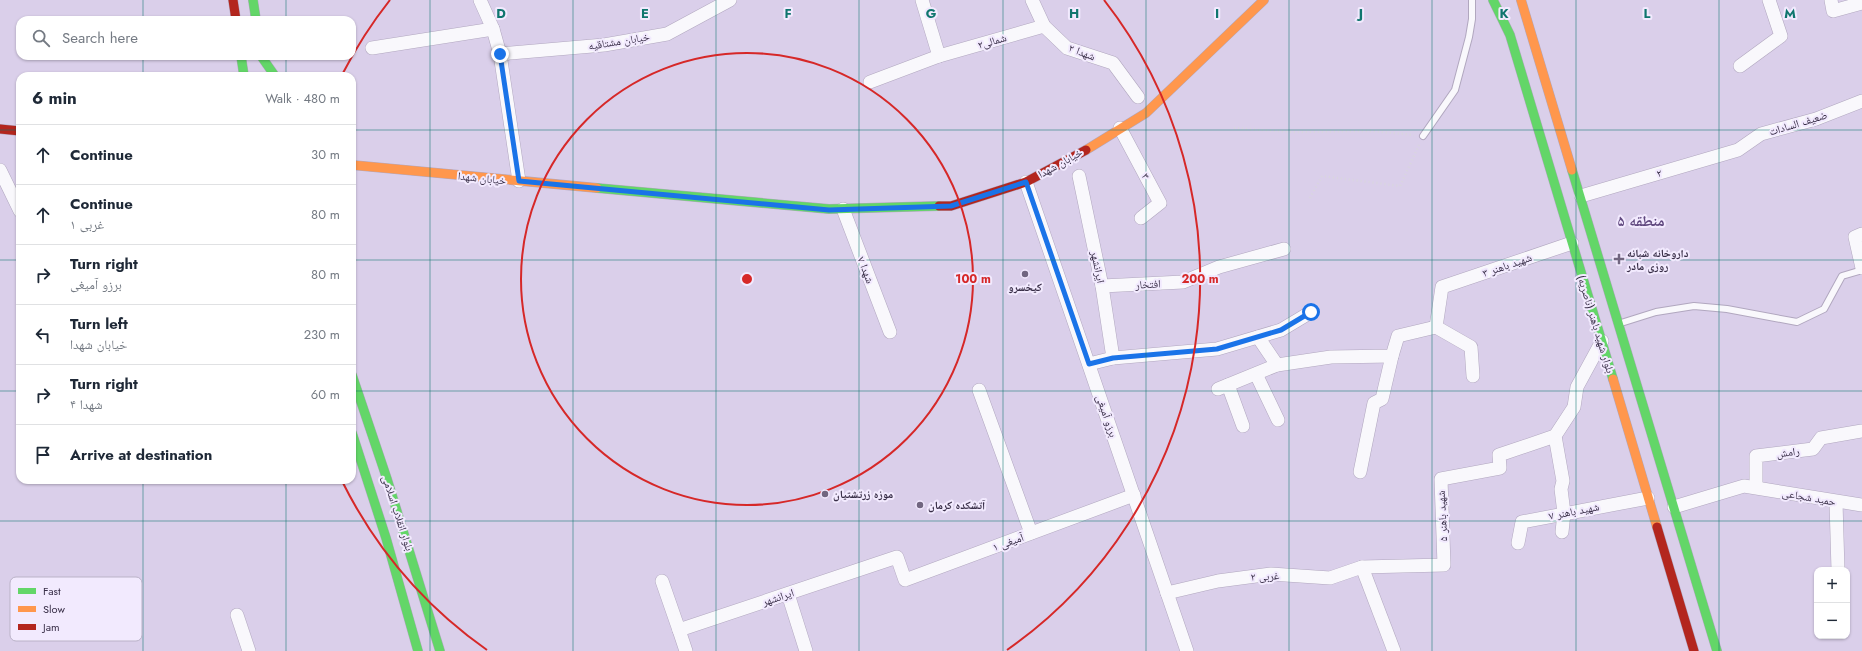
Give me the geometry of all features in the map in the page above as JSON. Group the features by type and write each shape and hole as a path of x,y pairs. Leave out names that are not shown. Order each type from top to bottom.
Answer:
{"main road":[{"path":"233,0 235,16"},
{"path":"253,0 255,16"},
{"name":"خیابان شهدا","path":"357,165 829,210 951,206 1026,182 1146,113 1264,0"},
{"name":"بلوار شهید باهنر (ناصریه)","path":"1493,0 1510,35 1648,498 1681,567 1717,651"},
{"name":"بلوار شهید باهنر (ناصریه)","path":"1521,0 1674,507 1681,567 1694,651"},
{"path":"242,60 243,72"},
{"path":"262,60 263,72"},
{"path":"264,60 272,72"},
{"path":"0,129 16,131"},
{"name":"بلوار انقلاب اسلامی","path":"356,387 387,479 440,651"},
{"name":"بلوار انقلاب اسلامی","path":"356,445 386,538 418,651"}],"street":[{"path":"480,0 493,29 500,54 519,181"},
{"name":"خیابان مشتاقیه","path":"500,54 604,45 667,34 730,0"},
{"path":"922,0 939,56"},
{"name":"شهدا ۲","path":"1032,0 1044,26 1067,48 1113,63 1138,97"},
{"path":"1740,66 1781,36 1769,0"},
{"path":"1832,6 1862,3"},
{"name":"شمالی۲","path":"870,82 939,56 1044,26"},
{"path":"372,48 493,29"},
{"name":"ضعیف السادات","path":"1738,150 1761,134 1816,119 1862,101"},
{"name":"۳","path":"1120,128 1160,203 1141,218"},
{"name":"۲","path":"1581,196 1738,150"},
{"path":"0,170 16,203"},
{"name":"ایرانشهر","path":"1079,176 1102,286 1113,358"},
{"name":"برزو آمیغی","path":"1026,182 1187,651"},
{"name":"شهدا ۷","path":"843,209 890,332"},
{"path":"1862,234 1854,237 1862,269"},
{"name":"شهید باهنر ۳","path":"1436,327 1442,287 1572,243"},
{"name":"افتخار","path":"1102,286 1183,282 1219,267 1284,249"},
{"path":"1089,364 1113,358 1217,349 1281,330 1311,312"},
{"path":"1360,472 1374,403 1382,399 1398,336 1436,327 1471,347 1473,376"},
{"path":"1258,337 1277,365"},
{"path":"1562,532 1564,513 1561,489 1563,481 1555,436 1574,407 1576,387 1602,341"},
{"path":"1243,426 1223,387 1277,365 1331,357 1392,356"},
{"path":"1256,374 1278,420"},
{"path":"979,390 1031,533"},
{"name":"رامش","path":"1756,487 1756,456 1813,449 1821,438 1862,431"},
{"name":"شهید باهنر ۵","path":"1362,567 1444,565 1441,479 1500,468 1499,455 1555,436"},
{"name":"حمید شجاعی","path":"1674,507 1744,486 1862,505"},
{"name":"آمیغی ۱","path":"897,558 905,580 1134,495"},
{"name":"شهید باهنر ۷","path":"1518,544 1522,522 1648,498"},
{"path":"1836,502 1838,567"},
{"name":"ایرانشهر","path":"679,630 897,558"},
{"path":"1362,567 1394,651"},
{"name":"۲ غربی","path":"1167,593 1218,581 1271,574 1330,578 1362,567"},
{"path":"662,581 686,651"},
{"path":"788,594 806,651"},
{"path":"237,615 249,651"}],"lane":[{"path":"1423,136 1455,90 1469,37 1472,19 1472,0"},
{"path":"1618,324 1656,312 1694,306 1726,309 1797,322 1824,310 1842,276 1862,269"}],"path":[{"path":"1234,128 1293,132 1371,131 1423,136 1400,186 1322,176 1310,198"}],"traffic: fast":[{"path":"253,0 255,16"},
{"path":"1493,0 1510,35 1613,379"},
{"path":"242,60 243,72"},
{"path":"264,60 272,72"},
{"path":"1572,170 1717,651"},
{"path":"597,188 829,209 939,206"},
{"path":"356,387 387,479 440,651"},
{"path":"356,445 386,538 418,651"}],"traffic: slow":[{"path":"1086,150 1146,113 1264,0"},
{"path":"1521,0 1572,170"},
{"path":"356,165 597,188"},
{"path":"1613,379 1657,527"}],"traffic: jam":[{"path":"233,0 235,16"},
{"path":"0,129 16,131"},
{"path":"939,206 951,206 1026,182 1086,150"},
{"path":"1657,527 1694,651"}],"place":[{"name":"داروخانه شبانه روزی مادر","path":"1619,259"},
{"name":"کیخسرو","path":"1025,274"},
{"name":"موزه زرتشتیان","path":"825,494"},
{"name":"آتشکده کرمان","path":"920,505"}],"district":[{"name":"منطقه ۵","path":"1641,221"}],"route":[{"path":"500,54 519,181 829,210 951,206 1026,182 1089,364 1113,358 1217,349 1281,330 1311,312"}]}
